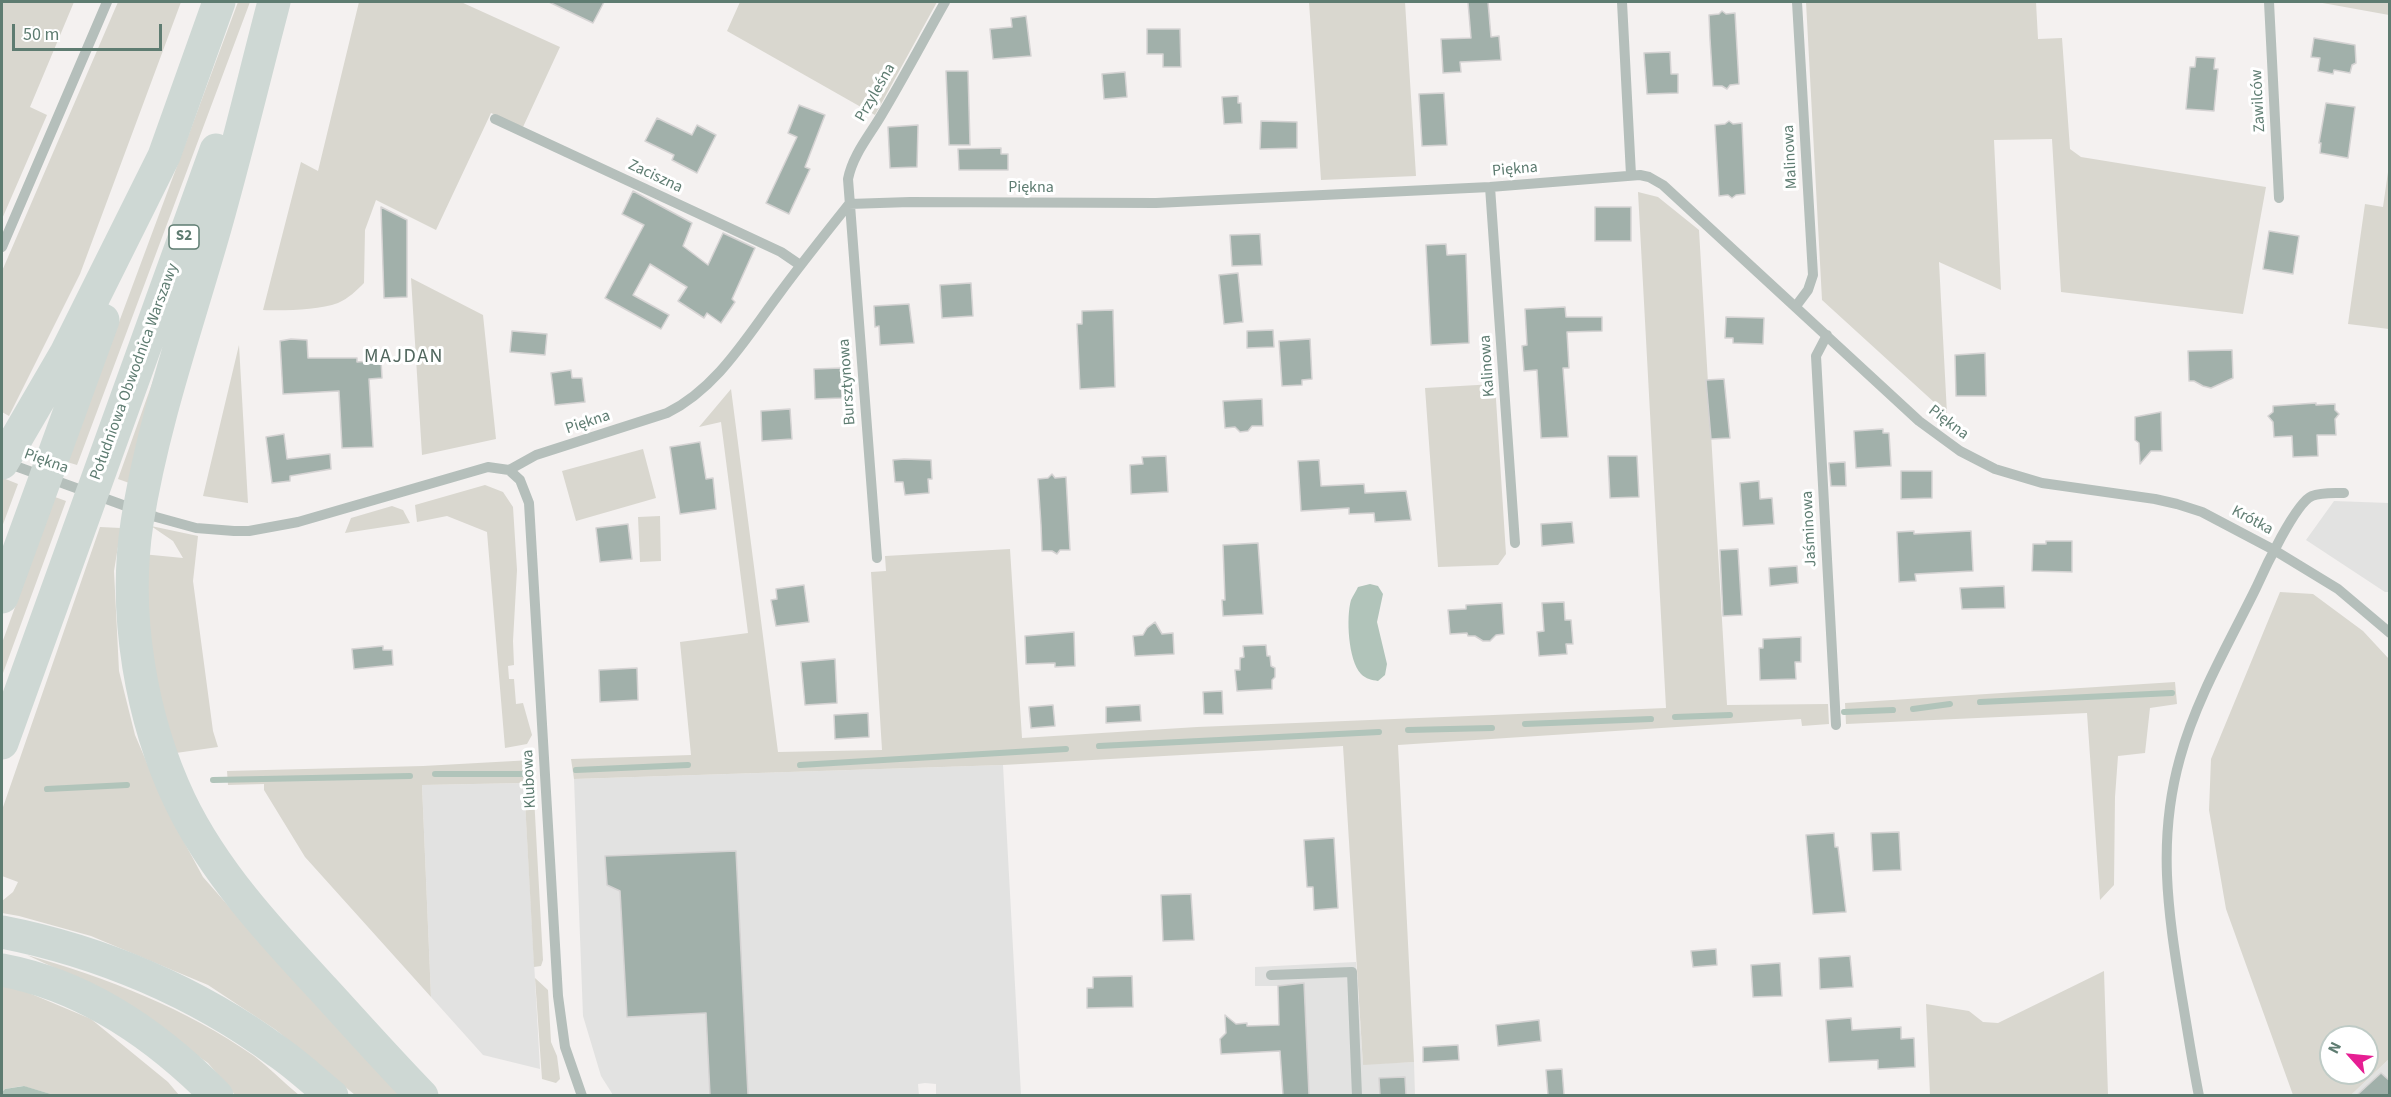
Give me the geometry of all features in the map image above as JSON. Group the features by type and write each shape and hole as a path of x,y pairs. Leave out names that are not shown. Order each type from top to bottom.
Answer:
{"highway":[{"path":"2,597 219,2"},
{"path":"272,2 218,220 157,428 137,525 133,581 135,632 143,693 157,744 180,802 210,855 290,954 422,1095"},
{"name":"Południowa Obwodnica Warszawy","path":"2,743 98,472 272,2"},
{"path":"6,456 66,353 164,156"},
{"path":"2,932 77,950 143,975 210,1008 278,1051 332,1095"},
{"path":"2,970 50,983 104,1007 149,1035 187,1066 217,1095"}],"street":[{"path":"2,247 107,2"},
{"name":"Przyleśna","path":"849,204 847,186 850,169 945,2"},
{"path":"1622,2 1631,175"},
{"name":"Malinowa","path":"1796,306 1808,290 1813,275 1797,2"},
{"name":"Zawilców","path":"2269,2 2279,198"},
{"name":"Zaciszna","path":"495,119 781,252 800,265"},
{"name":"Piękna","path":"6,456 156,517 196,528 249,531 298,522 488,467 509,470 536,455 686,404 711,382 731,358 849,204 910,202 1156,203 1490,187 1631,175 1649,177 1663,185 1932,433 1995,469 2042,483 2077,489"},
{"name":"Kalinowa","path":"1490,187 1515,543"},
{"name":"Bursztynowa","path":"849,204 876,558"},
{"name":"Jaśminowa","path":"1827,335 1816,356 1836,725"},
{"name":"Klubowa","path":"509,470 520,480 529,503 558,996 565,1047 580,1093"},
{"name":"Krótka","path":"2077,489 2177,504 2238,529 2338,589 2390,633"},
{"path":"2199,1095 2169,922 2166,883 2167,817 2180,756 2197,711 2274,550 2304,501 2313,495 2344,493"},
{"path":"1270,975 1352,972 1357,1095"}],"shaded area":[{"path":"2,2 74,2 30,107 47,115 2,219"},
{"path":"118,2 181,2 80,274 9,416 2,412 2,271"},
{"path":"238,2 250,2 77,465 67,462"},
{"path":"359,2 461,2 560,47 523,127 491,113 436,230 376,200 365,230 364,283 361,286 346,299 330,305 301,310 263,310 301,162 318,171"},
{"path":"740,2 937,2 875,115 727,31"},
{"path":"1309,2 1405,2 1416,176 1321,180"},
{"path":"1806,2 2036,2 2038,39 2062,38 2070,149 2081,157 2266,187 2243,314 2061,292 2052,139 1994,140 2001,290 1939,262 1947,414 1822,300"},
{"path":"2317,2 2389,2 2389,15"},
{"path":"2389,165 2389,329 2348,324 2365,204 2383,207"},
{"path":"1638,192 1658,197 1699,230 1727,705 1828,704 1829,724 1802,726 1801,719 1398,745 1414,1062 1363,1065 1343,746 1003,765 574,779 571,759 691,755 680,642 748,633 721,422 699,427 731,389 778,752 882,750 871,572 886,571 885,556 1010,549 1022,738 1197,727 1666,708"},
{"path":"411,278 483,315 496,439 422,455"},
{"path":"169,336 132,484 118,479"},
{"path":"239,345 248,503 203,496"},
{"path":"1495,384 1506,554 1498,565 1438,567 1425,388"},
{"path":"643,449 656,498 576,521 562,471"},
{"path":"3,478 18,484 2,527 2,480"},
{"path":"485,485 503,492 513,507 517,570 514,665 508,666 509,679 514,679 516,704 523,703 532,735 527,744 505,748 487,532 447,516 417,522 415,505"},
{"path":"55,497 66,501 2,676 2,643"},
{"path":"2334,501 2389,503 2389,592 2385,592 2306,540"},
{"path":"392,506 403,510 410,523 345,533 351,518"},
{"path":"660,516 661,561 640,562 638,517"},
{"path":"151,526 198,536 193,581 213,731 218,747 169,754 153,703 142,554 183,558 173,541"},
{"path":"100,527 121,528 114,571 119,671 135,735 168,812 203,877 288,974 403,1095 355,1095 276,1030 208,985 91,936 2,913 2,901 13,892 18,882 2,876 2,810"},
{"path":"1370,584 1378,586 1383,594 1377,622 1387,664 1385,675 1378,681 1361,674 1353,659 1349,638 1351,600 1358,587"},
{"path":"2280,592 2313,594 2363,631 2389,659 2389,1059 2379,1068 2379,1025 2319,1025 2319,1085 2362,1085 2351,1095 2293,1095 2226,909 2209,810 2211,759"},
{"path":"2175,682 2177,704 2150,708 2145,753 2118,756 2114,885 2100,900 2087,713 1846,724 1845,703"},
{"path":"532,760 543,960 541,966 534,967 524,783 422,785 431,997 305,857 264,790 264,784 228,785 227,771 423,766"},
{"path":"1003,765 1021,1095 936,1095 936,1084 925,1083 918,1084 919,1096 613,1095 601,1076 583,1016 574,779"},
{"path":"524,783 540,1069 483,1055 431,997 422,785"},
{"path":"27,955 116,984 201,1023 254,1056 299,1095 235,1095 208,1063 106,992"},
{"path":"1356,962 1363,1064 1414,1062 1415,1095 1283,1095 1278,986 1255,986 1255,967"},
{"path":"2104,971 2108,1095 1930,1095 1926,1004 1969,1011 1983,1022 1998,1023"},
{"path":"535,978 548,990 551,1042 557,1056 560,1079 556,1083 542,1079"},
{"path":"2,985 10,985 91,1019 168,1082 179,1095 54,1095 23,1086 5,1089 2,1092"},
{"path":"2389,1059 2389,1095 2351,1095 2362,1085 2379,1085 2379,1068"},
{"path":"24,1086 54,1095 2,1095 5,1089"}],"building":[{"path":"549,2 604,2 593,23"},
{"path":"1468,2 1488,2 1491,37 1499,36 1501,60 1460,62 1461,72 1443,73 1441,39 1471,38"},
{"path":"1722,11 1726,14 1735,13 1739,84 1730,85 1727,89 1722,86 1713,86 1709,15 1719,14"},
{"path":"1026,16 1031,56 993,59 990,29 1012,27 1011,18"},
{"path":"1147,29 1180,29 1181,67 1163,67 1163,54 1147,54"},
{"path":"2314,38 2355,45 2356,63 2352,65 2350,73 2334,70 2333,74 2318,71 2320,58 2311,57"},
{"path":"1670,52 1671,74 1678,74 1678,93 1647,94 1644,53"},
{"path":"2196,57 2215,58 2214,69 2218,69 2214,111 2186,109 2190,67 2195,67"},
{"path":"946,71 968,71 970,145 949,145"},
{"path":"1125,72 1127,97 1104,99 1102,74"},
{"path":"1444,93 1447,145 1422,146 1419,94"},
{"path":"1238,96 1238,103 1241,103 1242,123 1224,124 1222,97"},
{"path":"2326,103 2355,107 2348,158 2320,153 2321,143 2319,143"},
{"path":"799,105 825,115 805,167 810,169 789,214 766,203 797,137 788,133"},
{"path":"657,118 692,135 697,125 716,135 697,173 672,160 674,155 645,141"},
{"path":"1261,121 1297,122 1297,148 1260,149"},
{"path":"1729,121 1733,124 1742,123 1745,194 1732,198 1728,195 1719,196 1715,125"},
{"path":"918,125 917,167 890,168 888,127"},
{"path":"1001,148 1001,154 1008,154 1008,170 959,170 958,149"},
{"path":"633,191 692,223 683,246 708,265 723,233 755,248 732,299 735,302 721,323 707,313 704,318 678,301 687,287 650,264 633,295 669,315 661,329 605,298 644,225 622,214"},
{"path":"381,207 407,220 407,297 384,298"},
{"path":"1595,207 1631,207 1631,241 1595,241"},
{"path":"2269,231 2299,236 2293,274 2263,269"},
{"path":"1260,234 1262,265 1232,266 1230,235"},
{"path":"1446,244 1447,255 1466,254 1469,343 1431,345 1426,245"},
{"path":"1238,273 1243,322 1224,324 1219,275"},
{"path":"971,283 973,316 942,318 940,285"},
{"path":"909,304 914,343 880,345 879,326 875,327 874,306"},
{"path":"1565,307 1566,317 1602,317 1602,331 1567,332 1569,368 1563,368 1568,437 1541,438 1537,370 1524,371 1522,346 1527,345 1525,309"},
{"path":"1113,310 1115,387 1080,389 1077,324 1082,324 1082,311"},
{"path":"1726,317 1764,318 1763,344 1733,343 1733,338 1725,338"},
{"path":"1273,330 1274,347 1247,348 1247,331"},
{"path":"512,331 547,334 545,355 510,352"},
{"path":"1310,339 1312,379 1302,380 1302,385 1282,386 1279,341"},
{"path":"307,340 308,358 357,358 357,362 381,360 382,378 369,379 373,447 342,448 339,391 283,394 280,341"},
{"path":"2232,350 2233,378 2211,388 2189,381 2188,351"},
{"path":"1985,353 1986,396 1956,396 1955,355"},
{"path":"841,368 842,398 815,399 814,369"},
{"path":"571,370 572,378 582,378 585,402 555,405 551,373"},
{"path":"1724,379 1730,438 1711,439 1706,380"},
{"path":"1262,399 1263,426 1252,426 1248,431 1240,432 1235,427 1225,428 1223,401"},
{"path":"2316,403 2316,405 2335,404 2335,410 2339,414 2335,419 2336,435 2317,435 2318,456 2293,457 2292,436 2274,437 2273,422 2268,416 2273,412 2273,406"},
{"path":"790,409 792,439 762,441 761,411"},
{"path":"2161,412 2162,451 2151,451 2140,464 2139,443 2135,440 2135,417"},
{"path":"1883,429 1883,433 1889,433 1891,466 1856,468 1854,431"},
{"path":"284,434 287,459 330,454 331,469 290,476 290,481 272,483 266,437"},
{"path":"700,442 706,479 713,478 716,509 680,514 670,447"},
{"path":"1166,456 1168,492 1131,494 1130,465 1143,464 1142,457"},
{"path":"1608,456 1637,456 1639,497 1610,498"},
{"path":"893,460 931,460 932,479 928,479 929,493 905,495 903,482 895,482"},
{"path":"1319,460 1321,486 1364,484 1365,493 1406,491 1411,520 1375,522 1374,513 1349,514 1349,508 1301,511 1298,461"},
{"path":"1845,462 1846,486 1831,486 1829,463"},
{"path":"1901,471 1932,471 1932,498 1901,499"},
{"path":"1052,474 1055,478 1066,477 1070,550 1060,550 1057,554 1052,551 1042,551 1038,479 1048,478"},
{"path":"1759,481 1760,499 1772,498 1774,524 1743,526 1740,483"},
{"path":"1572,522 1574,543 1542,546 1541,524"},
{"path":"628,524 632,559 600,562 596,528"},
{"path":"1914,531 1914,534 1971,531 1973,571 1915,574 1916,581 1899,582 1897,532"},
{"path":"2046,541 2072,541 2072,572 2032,571 2033,544 2046,544"},
{"path":"1258,543 1263,614 1223,616 1222,600 1225,600 1223,545"},
{"path":"1738,549 1742,615 1723,616 1720,550"},
{"path":"1797,566 1798,583 1770,586 1769,568"},
{"path":"804,585 809,622 776,626 771,600 777,599 776,589"},
{"path":"2004,586 2005,608 1962,609 1960,588"},
{"path":"1564,602 1565,620 1571,620 1573,644 1566,644 1567,654 1539,656 1537,632 1544,631 1542,603"},
{"path":"1502,603 1504,634 1496,635 1490,641 1483,641 1475,636 1468,636 1467,633 1450,634 1448,610 1466,609 1466,605"},
{"path":"1155,622 1162,634 1173,633 1174,654 1135,656 1133,636 1143,635 1147,628"},
{"path":"1074,632 1075,666 1055,667 1055,663 1026,664 1025,636"},
{"path":"1801,637 1801,662 1795,662 1796,679 1760,680 1759,648 1763,648 1763,639"},
{"path":"1266,645 1267,656 1270,656 1271,666 1275,668 1272,689 1237,691 1235,670 1240,670 1240,658 1244,657 1243,646"},
{"path":"383,646 383,650 392,650 393,665 354,669 352,649"},
{"path":"835,659 837,703 805,705 801,662"},
{"path":"637,668 638,700 600,702 599,670"},
{"path":"1222,691 1223,714 1204,714 1203,692"},
{"path":"1053,705 1055,726 1031,728 1029,707"},
{"path":"1140,705 1141,721 1106,723 1106,707"},
{"path":"868,713 869,737 835,739 834,715"},
{"path":"1899,832 1901,870 1873,871 1871,833"},
{"path":"1834,833 1835,847 1838,847 1846,912 1813,914 1806,835"},
{"path":"1334,838 1338,908 1314,910 1313,887 1307,887 1304,840"},
{"path":"736,851 748,1095 710,1095 706,1013 627,1017 620,891 607,885 605,856"},
{"path":"1191,894 1194,940 1163,941 1161,895"},
{"path":"1716,949 1717,965 1693,967 1691,951"},
{"path":"1850,956 1853,987 1820,989 1819,958"},
{"path":"1780,963 1782,996 1753,997 1751,965"},
{"path":"1132,976 1133,1007 1087,1008 1087,988 1093,988 1093,977"},
{"path":"1304,983 1309,1095 1283,1095 1280,1051 1221,1054 1220,1039 1226,1033 1225,1015 1236,1024 1279,1025 1278,986"},
{"path":"1851,1018 1852,1030 1901,1027 1901,1039 1914,1038 1915,1067 1878,1069 1878,1060 1829,1062 1826,1020"},
{"path":"1539,1020 1541,1041 1498,1046 1496,1025"},
{"path":"1458,1045 1459,1060 1423,1062 1423,1047"},
{"path":"1562,1069 1564,1095 1548,1095 1546,1070"},
{"path":"2381,1073 2390,1081 2390,1095 2357,1095 2368,1085 2379,1085"},
{"path":"1405,1077 1406,1095 1380,1095 1379,1078"}],"waterway":[{"path":"1980,702 2172,693"},
{"path":"1913,709 1950,704"},
{"path":"1844,712 1893,710"},
{"path":"1675,717 1730,715"},
{"path":"1525,724 1651,719"},
{"path":"1408,730 1492,728"},
{"path":"1099,746 1379,732"},
{"path":"800,765 1066,749"},
{"path":"576,770 688,765"},
{"path":"435,774 522,774"},
{"path":"213,780 410,776"},
{"path":"47,789 127,785"}],"district":[{"name":"MAJDAN","path":"404,358"}]}
